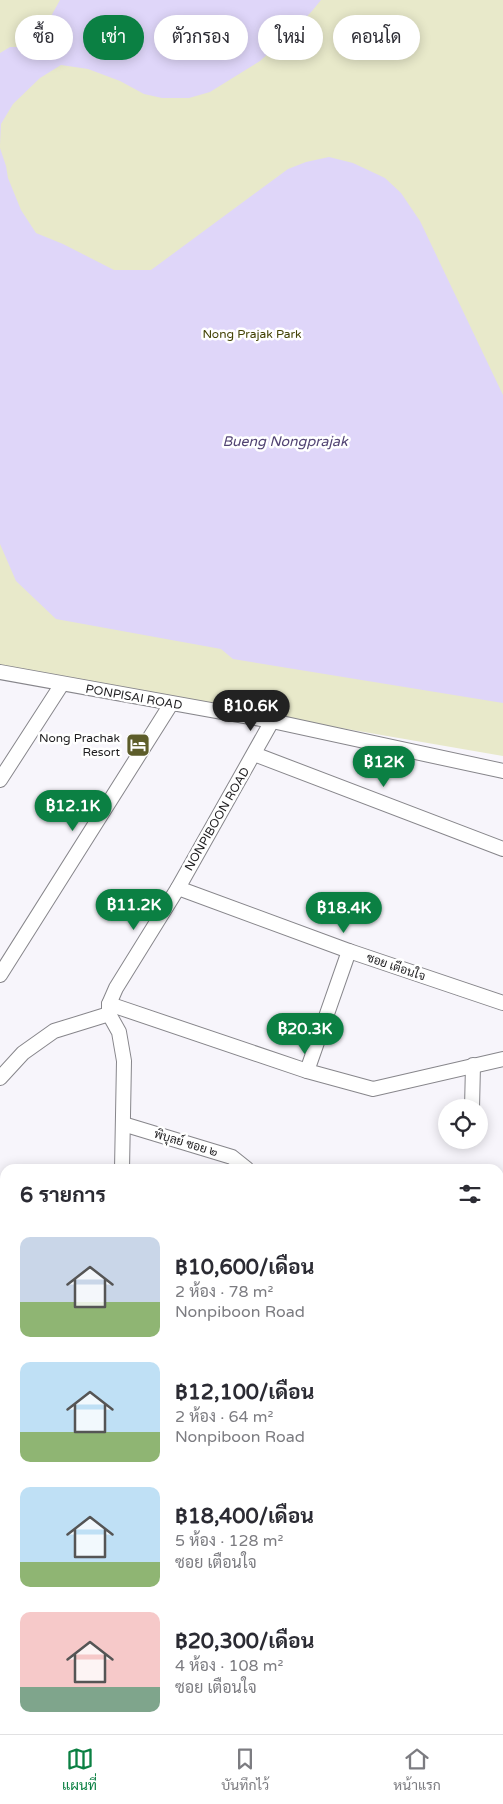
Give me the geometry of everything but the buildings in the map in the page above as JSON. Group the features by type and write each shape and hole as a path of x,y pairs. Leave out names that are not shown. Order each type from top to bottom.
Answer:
{"street":[{"name":"PONPISAI ROAD","path":"0,672 272,722 503,771"},
{"path":"0,780 62,684"},
{"path":"0,975 171,704"},
{"name":"NONPIBOON ROAD","path":"109,1009 116,988 178,888 272,722"},
{"path":"254,754 503,849"},
{"name":"ซอย เตือนใจ","path":"178,888 349,951 503,1003"},
{"path":"308,1071 349,951"},
{"path":"109,1009 119,1032 124,1061 122,1164"},
{"path":"0,1078 5,1064 54,1031 109,1009 308,1071 373,1088 503,1059"},
{"path":"472,1099 473,1065"},
{"name":"พิบุลย์ ซอย ๒","path":"123,1124 232,1157 241,1164"}],"green space":[{"name":"Bueng Nongprajak","path":"0,0 503,0 503,756 0,669"}],"water":[{"path":"60,0 321,0 308,15 258,15 258,60 261,60 210,92 189,98 162,98 144,94 120,81 88,69 61,65 40,78 13,104 1,124 0,145 0,53 10,47 15,47 15,60 73,60 73,15 52,15"},
{"name":"Bueng Nongprajak","path":"0,148 8,178 21,210 36,233 63,244 114,270 151,270 288,169 306,162 329,157 353,163 385,178 401,193 420,221 503,395 503,703 233,659 221,649 56,619 16,581 0,544"}],"place":[{"name":"Nong Prachak Resort","path":"138,745"}],"park label":[{"name":"Nong Prajak Park","path":"252,334"}]}
